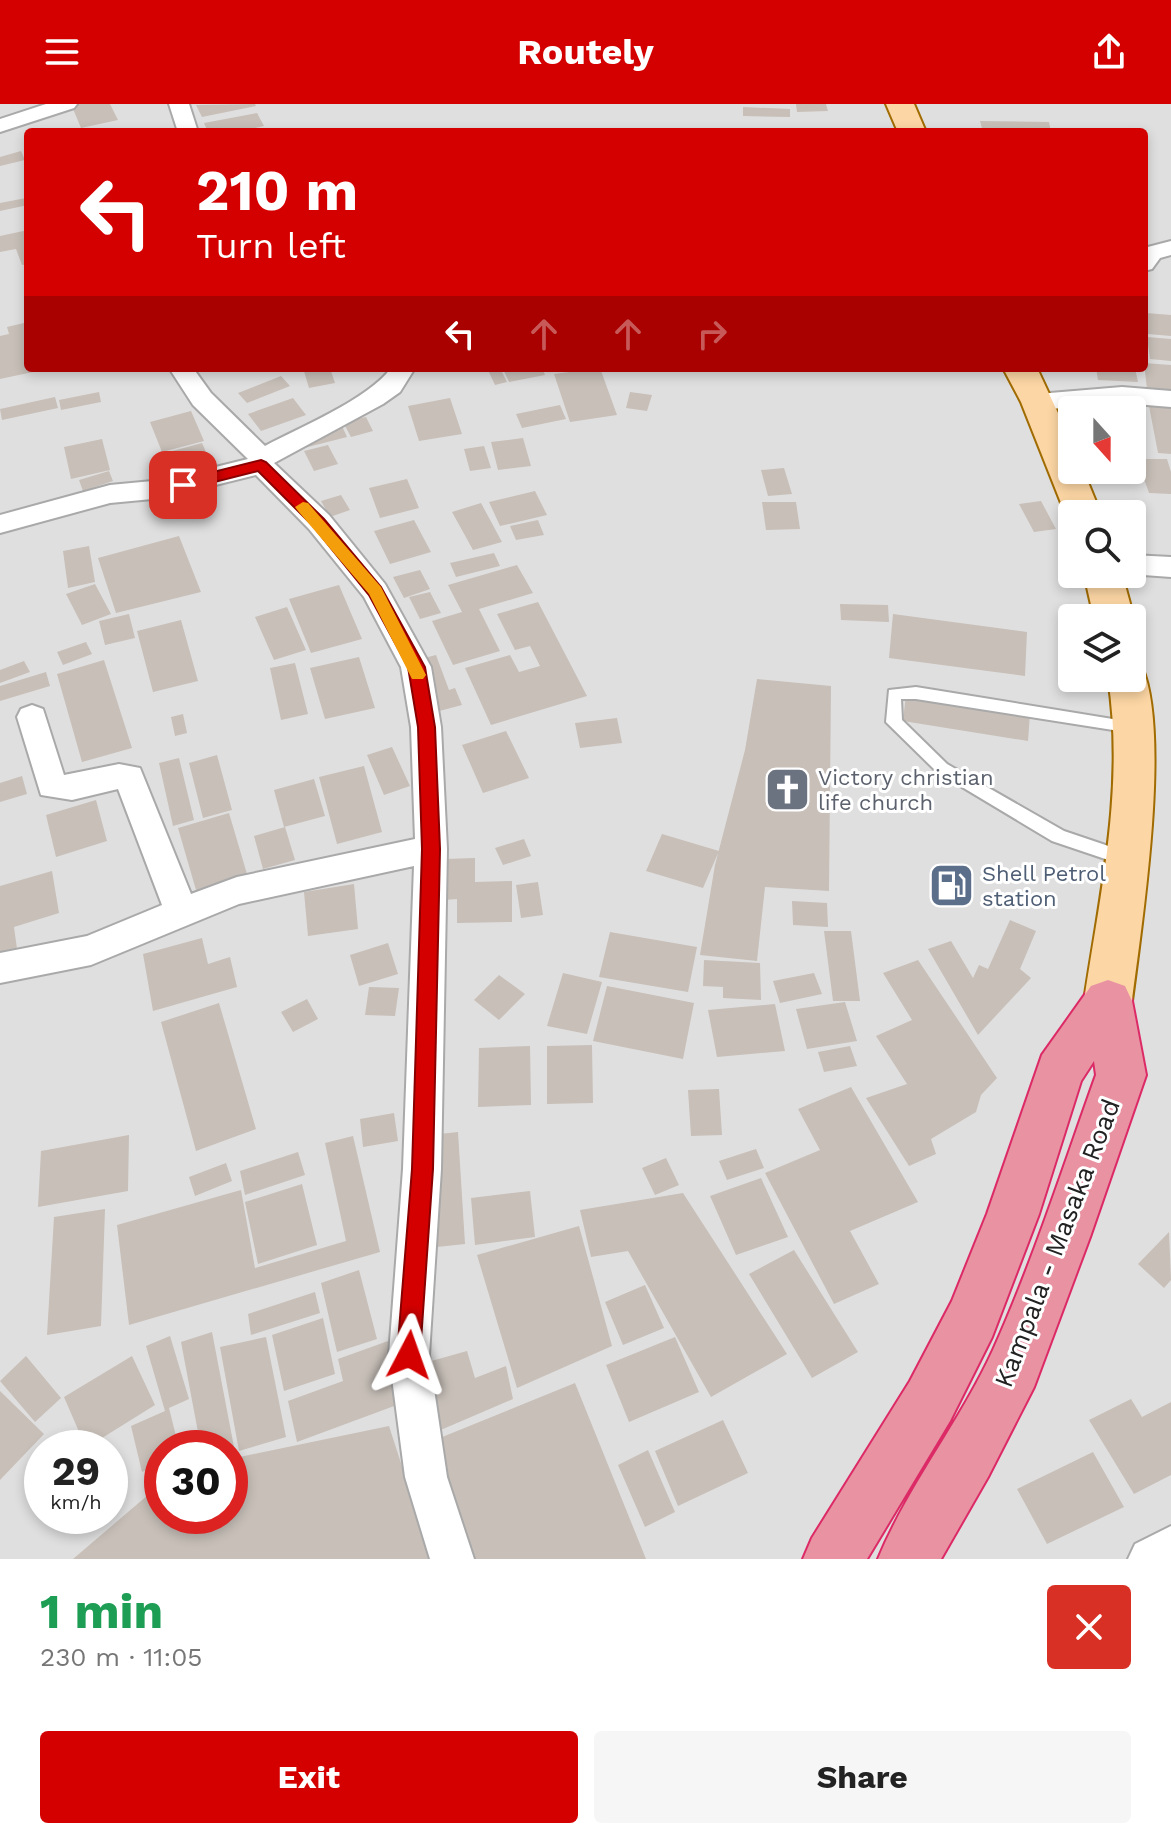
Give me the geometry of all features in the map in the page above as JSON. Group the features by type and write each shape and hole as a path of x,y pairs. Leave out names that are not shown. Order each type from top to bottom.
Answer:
{"highway":[{"name":"Kampala - Masaka Road","path":"833,1559 930,1401 973,1318 1013,1214 1059,1071 1108,1001"},
{"name":"Kampala - Masaka Road","path":"908,1559 968,1457 1014,1367 1064,1237 1121,1075 1108,1001"}],"main road":[{"path":"900,104 910,128"},
{"path":"1022,372 1038,402 1076,500"},
{"name":"Kampala - Masaka Road","path":"1108,1001 1127,860 1136,727 1131,692"}],"street":[{"path":"0,126 67,104"},
{"path":"179,104 187,128"},
{"path":"1148,258 1152,253 1171,248"},
{"path":"184,372 202,399 319,522 375,591 416,667 426,727 431,849 422,1169 409,1355 426,1477 452,1559"},
{"path":"0,524 110,494 163,489 261,462 374,398 391,386 400,372"},
{"path":"1038,402 1122,395 1171,399"},
{"path":"1146,566 1171,567"},
{"path":"32,717 52,786 66,790 119,775 129,777 181,912"},
{"path":"0,968 91,950 237,891 431,849"},
{"path":"1150,1559 1171,1548"}],"lane":[{"path":"1127,860 1058,836 942,768 894,722 894,694 916,693 1136,727"}],"shaded area":[{"path":"0,104 1171,104 1171,1559 0,1559"}],"building":[{"path":"71,104 110,104 118,120 81,128"},
{"path":"255,104 202,117 196,105"},
{"path":"796,104 826,104 828,111 797,112"},
{"path":"743,107 790,109 790,117 743,116"},
{"path":"257,113 264,126 206,128 204,123"},
{"path":"980,121 1049,122 1050,128 982,128"},
{"path":"21,151 24,160 0,166 0,157"},
{"path":"24,198 24,206 0,211 0,203"},
{"path":"24,231 24,265 16,249 0,252 0,236"},
{"path":"1148,313 1171,315 1171,336 1148,334"},
{"path":"24,323 24,372 33,372 0,379 0,336 9,334 7,327"},
{"path":"1148,337 1171,339 1171,361 1150,359"},
{"path":"1148,363 1171,365 1171,390 1147,389 1145,372 1148,372"},
{"path":"304,372 331,372 335,383 309,388"},
{"path":"489,372 502,372 507,382 495,385"},
{"path":"504,372 544,372 545,375 509,382"},
{"path":"601,372 617,415 570,422 554,374"},
{"path":"1097,372 1136,372 1138,382 1098,380"},
{"path":"281,376 290,386 247,403 238,393"},
{"path":"99,392 101,402 61,410 59,400"},
{"path":"630,392 652,395 647,411 626,408"},
{"path":"55,397 58,408 2,420 0,409"},
{"path":"293,398 306,415 261,431 248,414"},
{"path":"450,398 462,434 419,441 408,406"},
{"path":"560,405 566,419 522,428 516,414"},
{"path":"1149,406 1171,407 1171,454 1158,453"},
{"path":"191,411 204,441 162,452 150,422"},
{"path":"366,417 373,431 351,437 343,422"},
{"path":"342,426 347,437 304,448 300,437"},
{"path":"523,438 531,466 498,470 491,442"},
{"path":"102,439 110,470 71,479 64,447"},
{"path":"202,443 213,468 176,478 165,453"},
{"path":"328,445 338,464 314,471 304,451"},
{"path":"484,446 491,468 470,471 464,449"},
{"path":"1146,459 1167,459 1171,472 1171,494 1149,493"},
{"path":"784,468 792,494 768,496 761,470"},
{"path":"109,471 113,481 83,491 79,480"},
{"path":"407,479 419,508 380,518 369,488"},
{"path":"535,491 547,515 500,526 489,502"},
{"path":"341,495 350,510 330,517 321,501"},
{"path":"1041,501 1056,529 1034,532 1019,504"},
{"path":"762,502 796,502 800,529 766,530"},
{"path":"481,503 502,542 473,550 452,512"},
{"path":"414,520 431,552 390,564 374,531"},
{"path":"538,520 544,535 516,540 510,526"},
{"path":"179,536 201,592 116,613 98,558"},
{"path":"89,546 95,582 68,588 63,551"},
{"path":"494,553 500,566 456,577 450,563"},
{"path":"517,565 533,593 479,609 500,651 453,665 432,621 462,612 448,585"},
{"path":"420,570 430,589 404,598 393,577"},
{"path":"95,584 111,614 82,625 66,594"},
{"path":"339,585 362,639 311,653 289,599"},
{"path":"430,592 441,613 420,619 409,597"},
{"path":"538,602 587,696 491,725 465,668 510,655 519,672 540,666 530,646 515,650 497,614"},
{"path":"840,604 888,605 889,622 841,620"},
{"path":"287,607 306,650 274,660 255,617"},
{"path":"129,614 135,638 105,645 99,621"},
{"path":"893,614 1027,632 1025,676 889,658"},
{"path":"181,620 198,681 153,692 137,631"},
{"path":"86,642 92,654 63,665 57,652"},
{"path":"436,655 449,690 455,688 462,705 428,714 409,662"},
{"path":"359,657 375,708 325,719 310,668"},
{"path":"104,660 132,748 82,762 57,674"},
{"path":"24,661 30,672 0,683 0,670"},
{"path":"295,663 308,714 281,720 270,668"},
{"path":"46,672 50,686 0,701 0,686"},
{"path":"757,679 831,686 829,891 765,887 757,961 700,955 715,865 745,750"},
{"path":"906,694 1030,714 1028,741 903,721"},
{"path":"183,714 187,733 175,736 171,717"},
{"path":"617,718 622,743 580,748 575,723"},
{"path":"506,731 529,778 483,793 462,745"},
{"path":"392,747 410,786 384,795 367,755"},
{"path":"217,755 232,810 203,818 189,763"},
{"path":"179,758 194,820 173,826 159,763"},
{"path":"364,766 382,832 337,844 319,777"},
{"path":"22,776 27,794 0,802 0,783"},
{"path":"314,779 325,816 284,827 274,790"},
{"path":"96,800 107,841 56,857 46,815"},
{"path":"229,813 247,874 196,890 178,828"},
{"path":"285,827 295,860 263,869 254,836"},
{"path":"662,834 719,851 703,888 646,871"},
{"path":"524,839 531,856 503,865 495,848"},
{"path":"475,858 475,882 512,881 512,922 457,923 457,899 444,900 445,859"},
{"path":"52,871 59,913 14,927 17,949 0,954 0,886"},
{"path":"538,882 543,915 521,918 516,885"},
{"path":"354,884 358,929 308,936 304,892"},
{"path":"792,901 827,903 828,927 793,925"},
{"path":"1010,920 1036,931 1020,969 1031,978 978,1035 928,949 951,941 973,978 979,965 988,969"},
{"path":"824,931 851,931 860,1001 833,1001"},
{"path":"610,932 697,947 688,992 599,977"},
{"path":"202,938 208,964 230,957 237,987 153,1011 143,954"},
{"path":"388,943 398,974 359,986 350,955"},
{"path":"704,960 760,963 761,1000 723,998 723,987 703,986"},
{"path":"918,960 997,1078 981,1095 976,1112 931,1139 936,1154 909,1166 866,1098 907,1084 876,1036 912,1020 883,973"},
{"path":"563,973 602,982 587,1034 547,1026"},
{"path":"814,973 822,994 780,1003 773,981"},
{"path":"499,975 525,994 499,1020 474,1000"},
{"path":"607,986 694,1003 683,1059 593,1041"},
{"path":"369,987 399,988 395,1016 365,1015"},
{"path":"307,999 318,1019 293,1032 281,1012"},
{"path":"845,1002 857,1041 807,1049 796,1009"},
{"path":"219,1003 256,1129 196,1151 161,1022"},
{"path":"775,1004 785,1051 717,1057 708,1010"},
{"path":"592,1045 593,1103 547,1104 547,1046"},
{"path":"530,1046 531,1105 478,1107 479,1048"},
{"path":"850,1046 857,1066 824,1072 818,1052"},
{"path":"851,1087 918,1202 850,1231 879,1284 834,1304 765,1173 820,1150 798,1109"},
{"path":"719,1089 722,1135 691,1136 688,1090"},
{"path":"394,1113 398,1141 363,1147 360,1119"},
{"path":"458,1132 465,1244 437,1247 430,1135"},
{"path":"129,1135 128,1191 38,1207 41,1151"},
{"path":"353,1136 380,1252 129,1325 117,1225 241,1190 255,1268 346,1241 325,1143"},
{"path":"756,1149 764,1168 727,1180 719,1161"},
{"path":"298,1152 305,1175 245,1195 240,1171"},
{"path":"666,1158 679,1185 655,1195 642,1168"},
{"path":"226,1163 232,1181 195,1196 189,1177"},
{"path":"761,1178 788,1237 736,1255 710,1196"},
{"path":"302,1184 317,1245 258,1264 245,1202"},
{"path":"530,1191 535,1237 475,1245 471,1198"},
{"path":"683,1193 787,1354 711,1397 628,1251 591,1257 580,1210"},
{"path":"105,1209 101,1326 47,1335 54,1217"},
{"path":"579,1226 612,1346 517,1388 477,1255"},
{"path":"1169,1232 1171,1280 1164,1288 1138,1264"},
{"path":"794,1250 858,1352 812,1378 749,1274"},
{"path":"359,1270 377,1339 337,1352 321,1283"},
{"path":"645,1285 664,1328 623,1345 605,1302"},
{"path":"315,1292 320,1313 251,1335 248,1314"},
{"path":"323,1318 335,1374 284,1391 272,1335"},
{"path":"212,1332 231,1430 198,1430 181,1342"},
{"path":"170,1336 189,1399 169,1408 174,1430 144,1430 142,1472 131,1426 165,1411 146,1346"},
{"path":"266,1337 286,1437 248,1448 248,1430 235,1430 220,1347"},
{"path":"675,1337 699,1392 629,1422 606,1365"},
{"path":"388,1341 405,1402 297,1442 288,1401 343,1381 338,1359"},
{"path":"467,1351 475,1378 506,1366 513,1399 436,1432 417,1365"},
{"path":"26,1356 61,1398 35,1422 0,1381"},
{"path":"132,1356 155,1405 115,1430 78,1430 64,1397"},
{"path":"575,1383 646,1559 474,1559 430,1442"},
{"path":"0,1391 40,1430 24,1430 24,1455 0,1480"},
{"path":"1131,1399 1142,1417 1171,1402 1171,1475 1134,1494 1089,1420"},
{"path":"723,1420 748,1473 678,1506 655,1451"},
{"path":"389,1426 432,1559 73,1559 102,1534 128,1534 128,1512 144,1498 144,1534 248,1534 248,1455"},
{"path":"648,1450 675,1512 645,1527 618,1465"},
{"path":"1093,1452 1124,1507 1047,1544 1017,1489"}],"slow traffic":[{"path":"303,507 375,591 416,667 417,675"}],"place":[{"name":"Victory christian life church","path":"787,790"},
{"name":"Shell Petrol station","path":"951,886"}],"route":[{"path":"183,485 261,465 319,522 375,591 416,667 426,727 431,849 422,1169 409,1355"}]}
